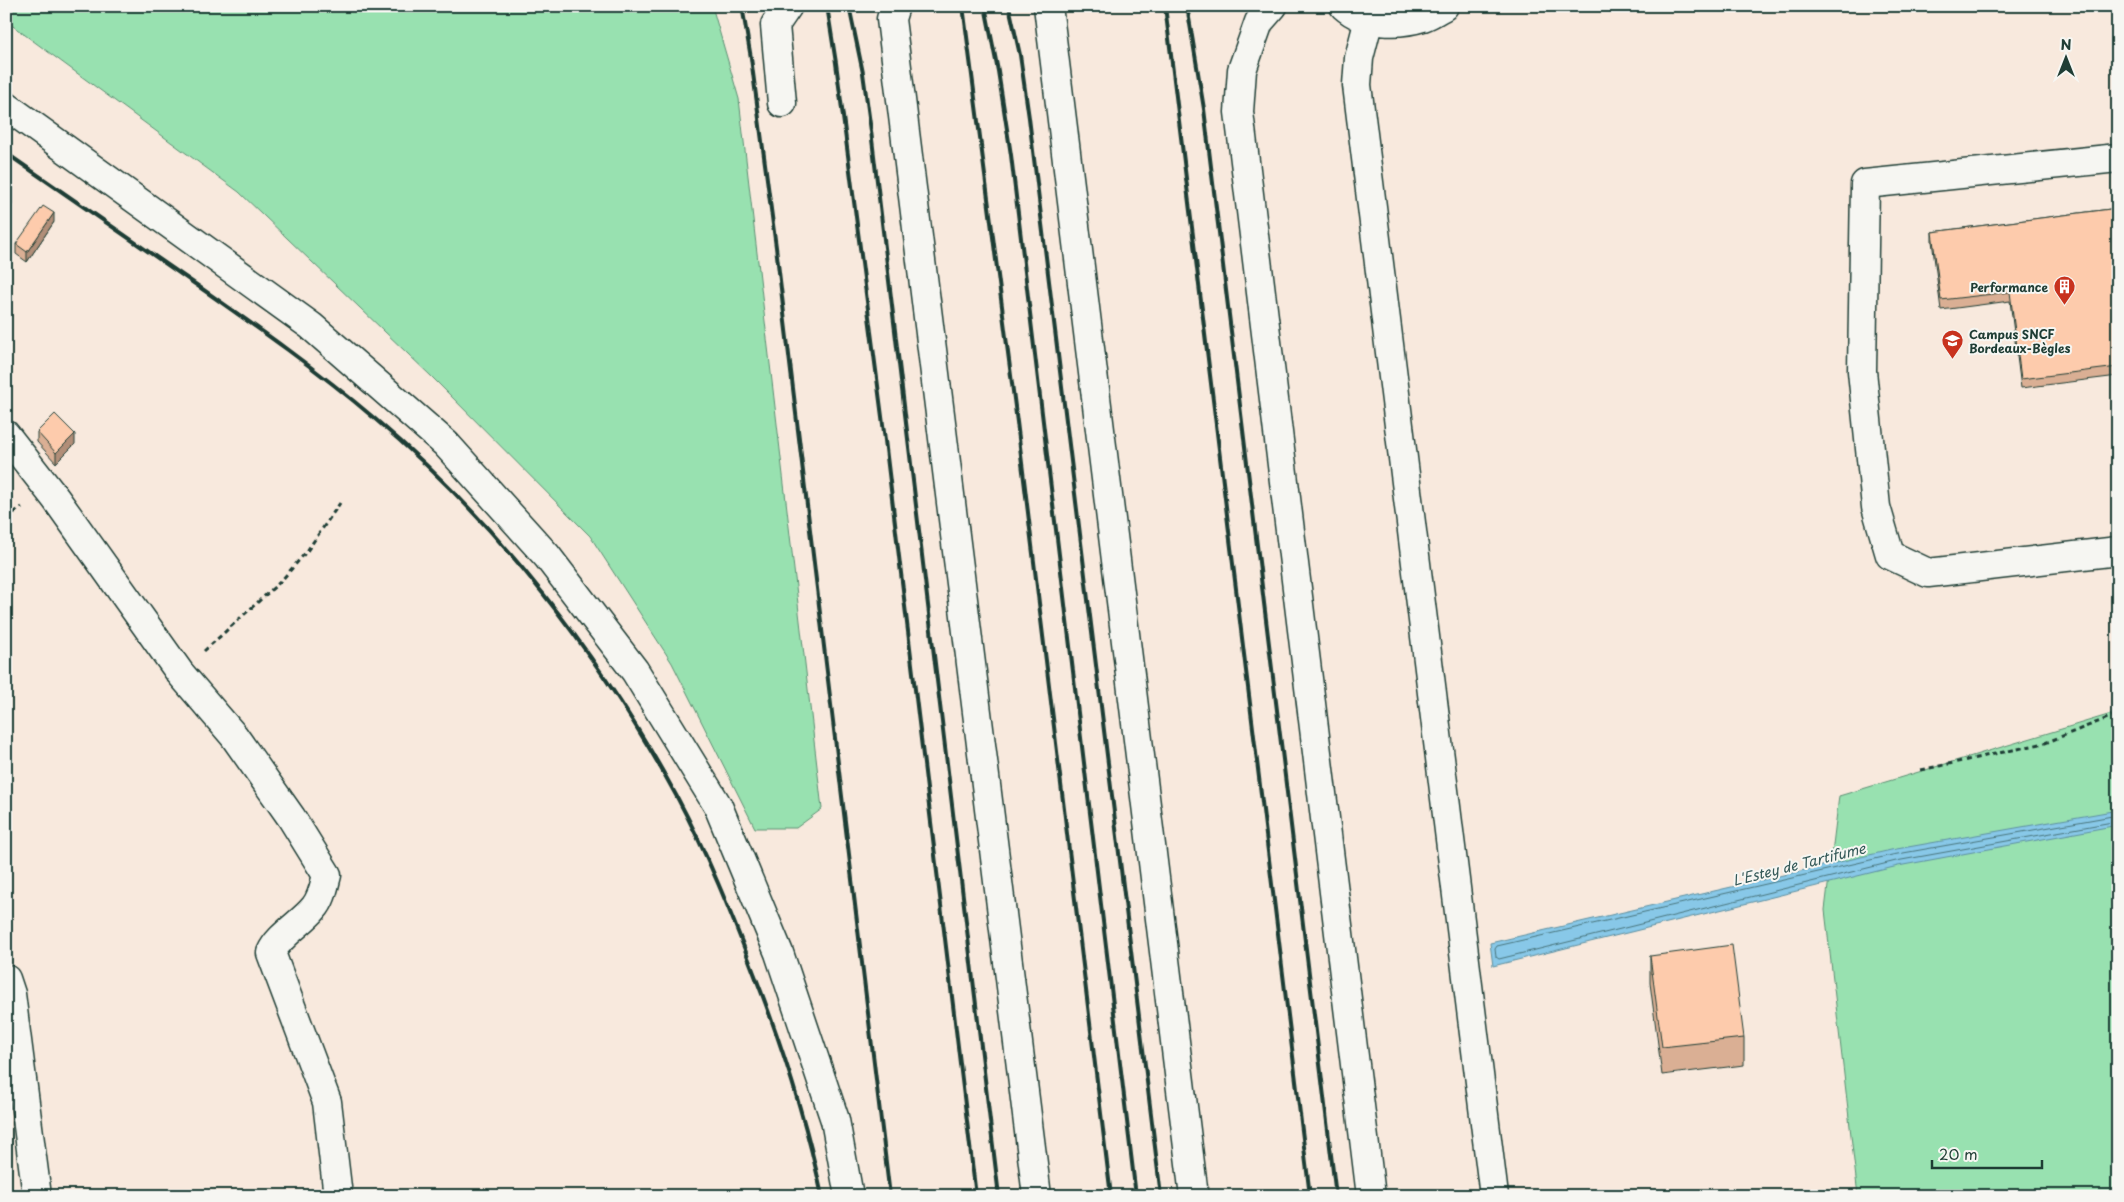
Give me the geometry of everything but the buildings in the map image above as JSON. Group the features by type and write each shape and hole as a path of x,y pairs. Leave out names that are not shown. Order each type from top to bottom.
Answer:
{"street":[{"path":"782,104 775,25 788,6"},
{"path":"895,6 891,20 1037,1196"},
{"path":"1048,6 1194,1196"},
{"path":"1273,6 1259,22 1242,70 1240,112 1372,1196"},
{"path":"1344,6 1369,19 1396,22 1424,17 1444,6"},
{"path":"1369,19 1359,58 1357,85 1494,1196"},
{"path":"6,106 311,326 446,444 547,556 635,672 718,806 779,953 835,1120 849,1196"},
{"path":"2118,158 1865,184 1862,371 1876,507 1890,555 1928,573 2118,551"},
{"path":"6,435 56,499 180,673 234,736 291,817 327,875 321,896 314,908 274,945 271,953 326,1102 338,1196"},
{"path":"6,978 10,994 37,1196"}],"path":[{"path":"180,673 281,581 308,551 340,503"},
{"path":"1921,770 2044,743 2118,714"}],"shaded area":[{"path":"712,6 2118,6 2118,712 1839,796 1825,910 1858,1196 6,1196 6,21 239,192 432,377 590,536 672,663 796,828 822,809 739,99"}],"green space":[{"path":"6,6 712,6 739,99 822,809 796,828 755,828 672,663 590,536 432,377 239,192 6,21"},
{"path":"2118,712 2118,1196 1858,1196 1825,910 1839,796"}],"water":[{"path":"2118,810 2118,825 1898,866 1493,966 1490,943 1891,850"}],"railway":[{"path":"742,6 751,58 776,247 890,1196"},
{"path":"827,6 884,432 976,1196"},
{"path":"849,6 863,73 871,131 999,1196"},
{"path":"963,6 1017,422 1111,1196"},
{"path":"985,6 998,71 1011,155 1136,1196"},
{"path":"1009,6 1020,55 1029,118 1161,1196"},
{"path":"1165,6 1310,1196"},
{"path":"1187,6 1204,109 1336,1196"},
{"path":"6,153 243,318 310,366 353,400 419,458 462,501 504,546 543,593 580,642 647,744 677,797 698,840 736,928 774,1028 801,1111 822,1196"}],"place":[{"name":"Performance","path":"2064,306"},
{"name":"Campus SNCF Bordeaux-Bègles","path":"1953,360"}],"water label":[{"name":"L'Estey de Tartifume","path":"1799,864"}]}
